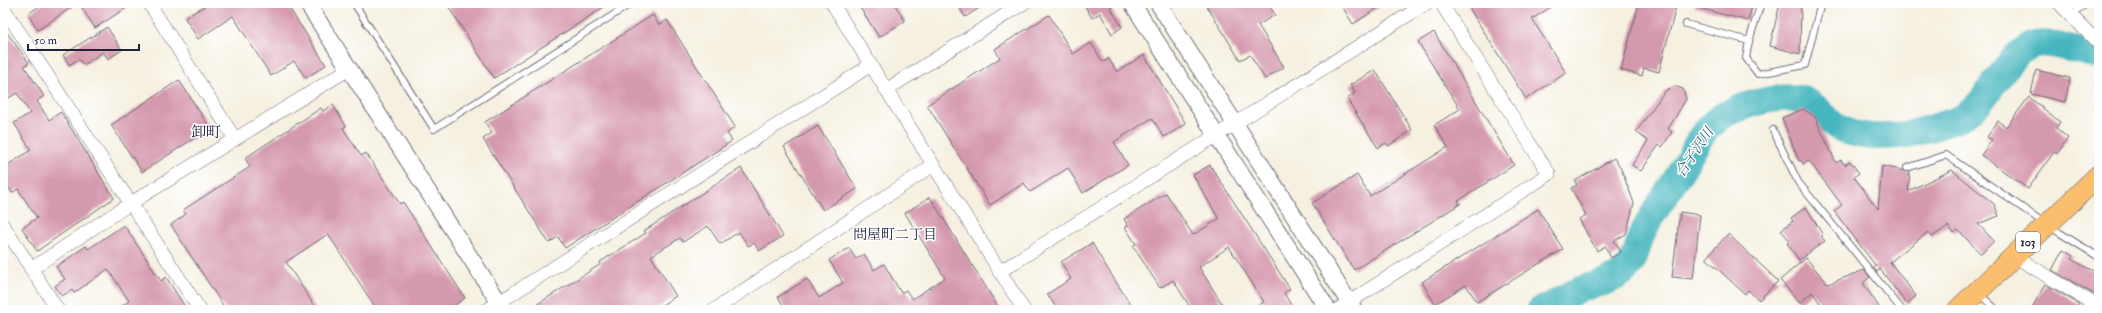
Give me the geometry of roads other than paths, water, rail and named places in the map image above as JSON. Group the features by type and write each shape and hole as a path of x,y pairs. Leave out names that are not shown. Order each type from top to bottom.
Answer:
{"highway":[{"name":"103","path":"1958,310 2099,175"}],"street":[{"path":"149,3 235,139"},
{"path":"307,3 496,307 871,65"},
{"path":"832,3 932,166 1024,310"},
{"path":"886,90 1024,3"},
{"path":"1132,3 1328,310"},
{"path":"1158,3 1235,122 1346,307 1549,174 1441,3"},
{"path":"999,272 1235,122 1427,3"},
{"path":"2059,3 2099,44"},
{"path":"3,6 200,310"},
{"path":"31,269 131,203 349,69"},
{"path":"714,310 932,166"},
{"path":"3,225 58,310"},
{"path":"2014,256 2099,307"}],"lane":[{"path":"354,3 434,129 632,3"},
{"path":"1761,3 1749,41 1746,58 1758,74 1806,65 1821,3"},
{"path":"2075,20 2087,3"},
{"path":"1686,24 1749,41"},
{"path":"1773,130 1798,182 1902,310"},
{"path":"1907,168 1946,155 2047,224 2099,256"},
{"path":"1977,292 1997,310"}],"waterway":[{"name":"合子沢川","path":"1540,310 1578,290 1616,277 1626,270 1634,258 1642,235 1651,217 1701,137 1709,127 1722,116 1745,106 1759,102 1772,99 1797,98 1811,103 1833,124 1850,132 1860,135 1880,137 1909,134 1950,122 1962,117 1972,110 1990,90 2014,58 2023,50 2033,45 2046,44 2095,55 2099,54"}],"district":[{"name":"卸町","path":"206,132"},
{"name":"問屋町二丁目","path":"895,234"}]}
